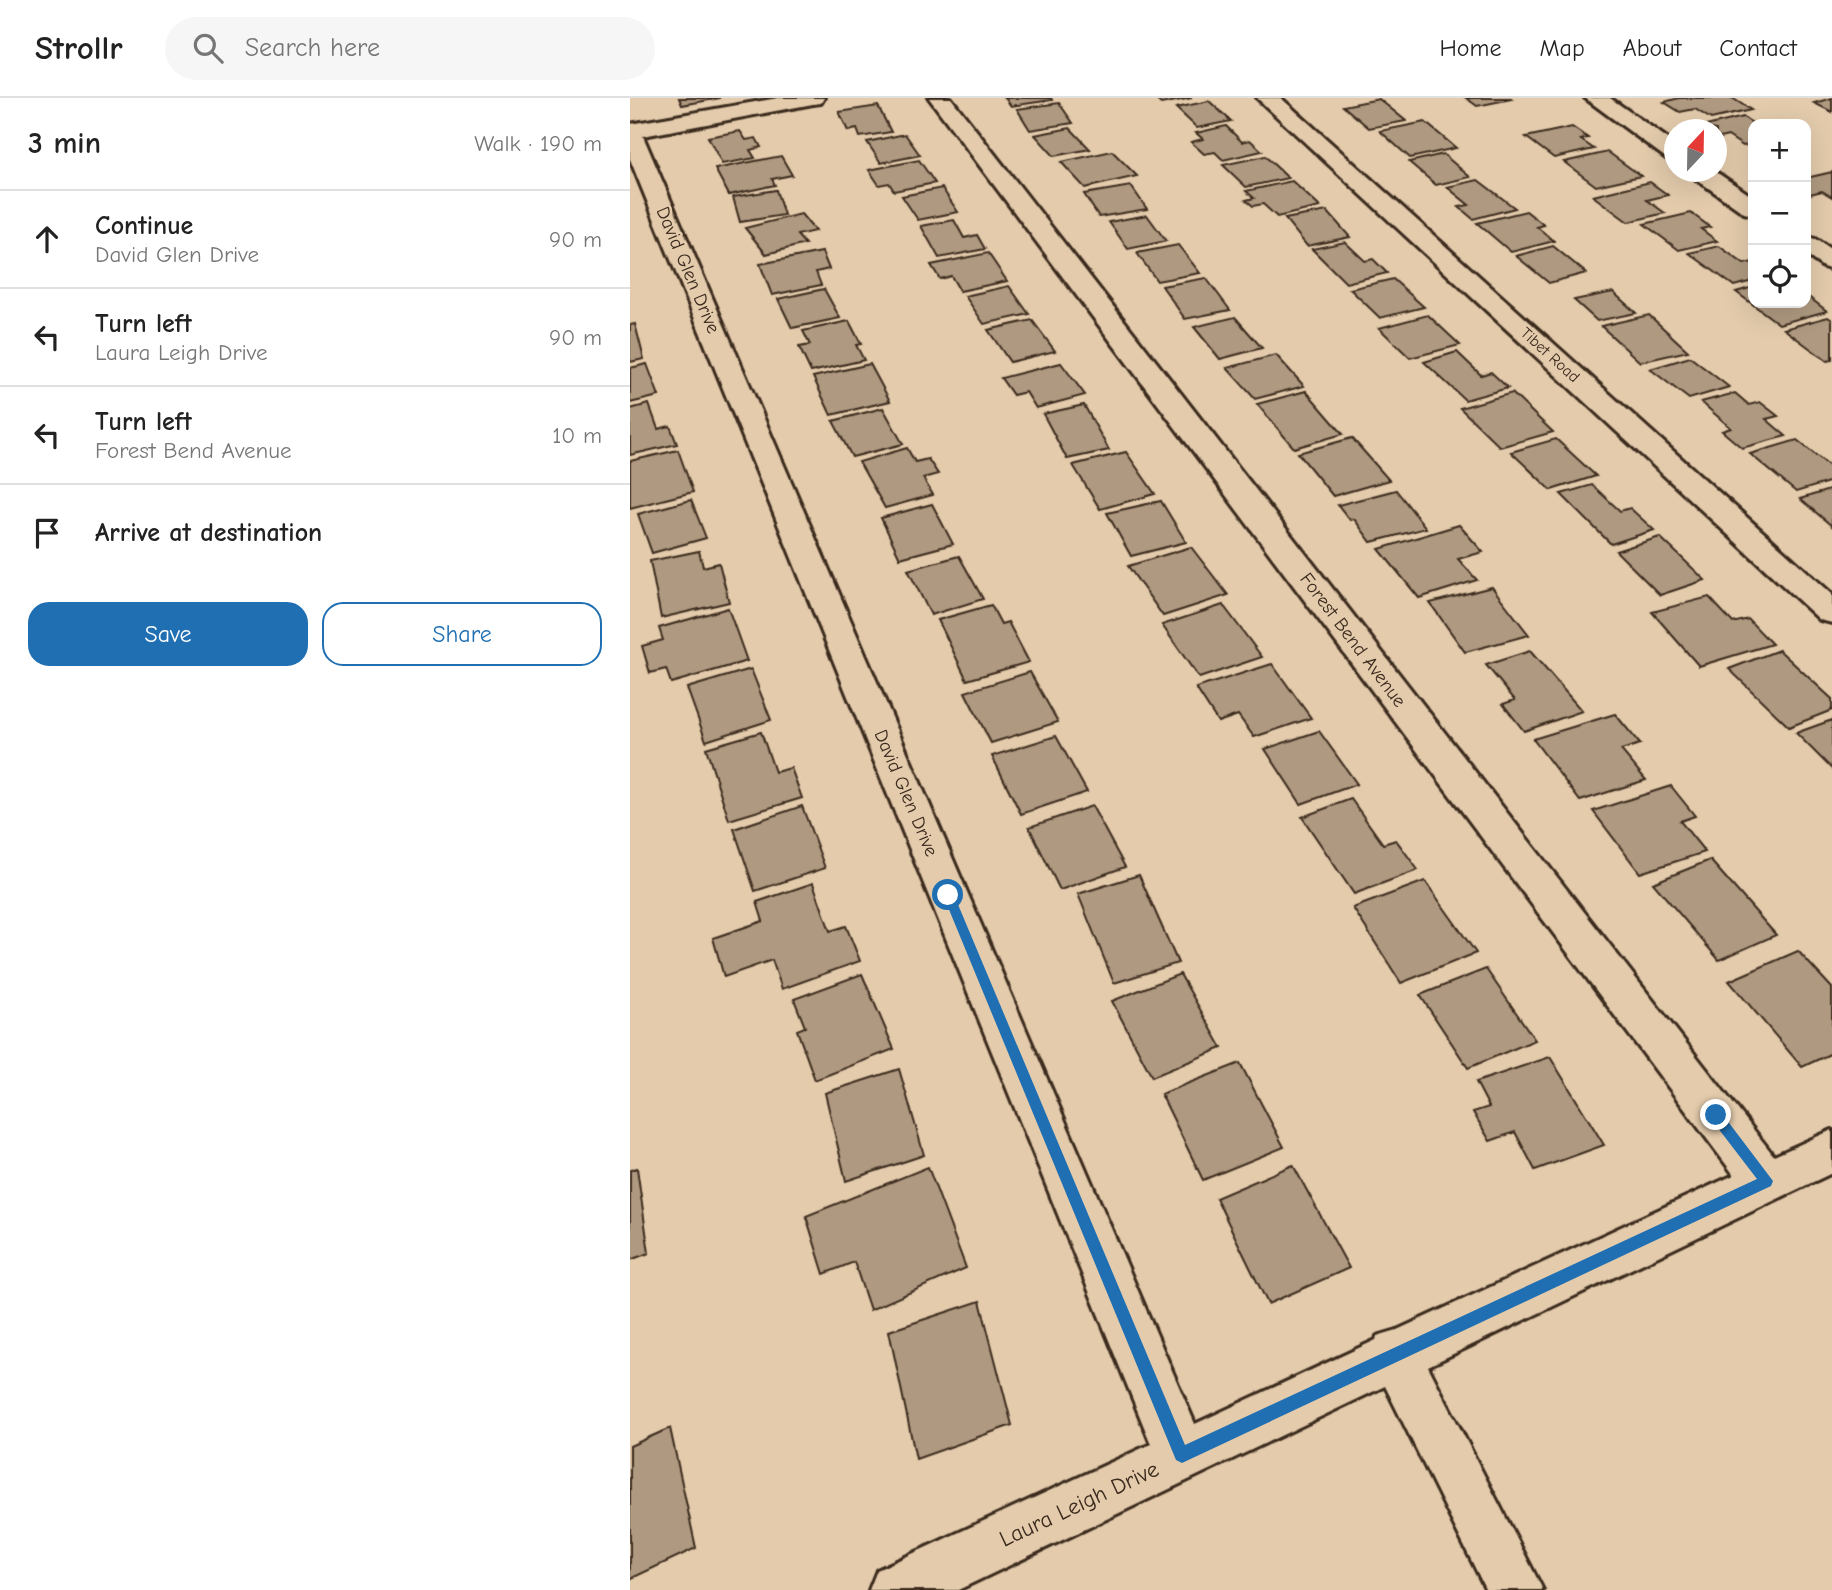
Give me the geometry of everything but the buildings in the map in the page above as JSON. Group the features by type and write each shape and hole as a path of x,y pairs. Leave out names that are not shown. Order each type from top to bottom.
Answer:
{"street":[{"path":"630,132 813,98"},
{"name":"Forest Bend Avenue","path":"940,98 1766,1181"},
{"name":"Tibet Road","path":"1268,98 1832,612"},
{"path":"1596,98 1664,145"},
{"name":"David Glen Drive","path":"630,132 1182,1455"},
{"path":"1715,182 1748,205"},
{"path":"1807,245 1832,262"},
{"name":"Laura Leigh Drive","path":"897,1590 1395,1354 1832,1152"},
{"path":"1395,1354 1515,1590"}],"route":[{"path":"948,895 1182,1455 1766,1181 1716,1115"}]}
